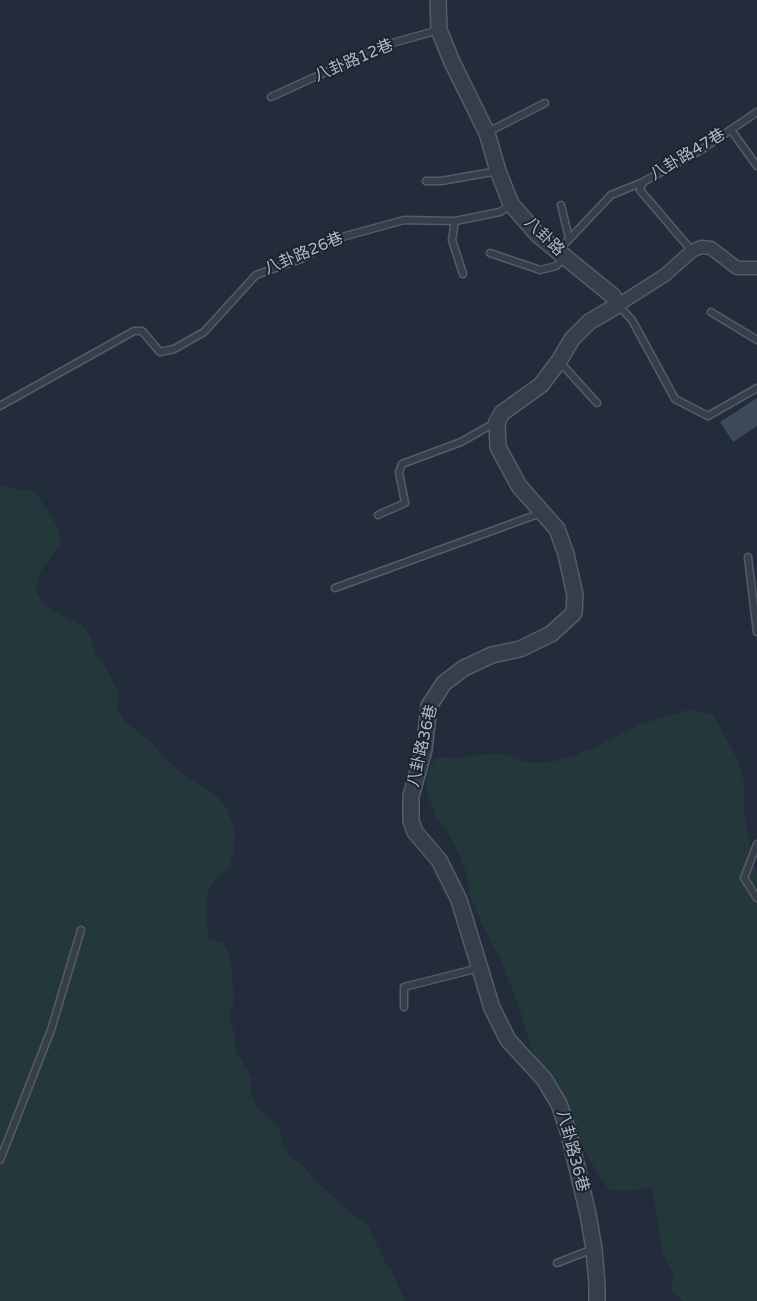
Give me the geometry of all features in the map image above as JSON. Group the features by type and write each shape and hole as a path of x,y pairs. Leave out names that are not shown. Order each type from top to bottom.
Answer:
{"street":[{"name":"八卦路","path":"438,0 439,30 452,62 487,133 498,171 511,204 538,235 613,296 618,305"},
{"path":"497,422 502,413 541,385 559,361 572,339 589,322 666,275 692,251 701,247 711,248 737,268 757,268"},
{"name":"八卦路36巷","path":"497,422 498,447 519,486 557,529 566,554 575,595 574,613 551,634 520,649 492,656 464,668 444,684 429,706 424,750 411,796 411,821 415,832 438,860 460,900 492,1008 508,1040 544,1079 559,1104 571,1143 588,1214 594,1249 597,1301"}],"lane":[{"name":"八卦路12巷","path":"271,97 385,46 439,30"},
{"path":"487,133 545,103"},
{"name":"八卦路47巷","path":"692,251 640,190 643,182 701,150 757,112"},
{"path":"731,130 757,166"},
{"path":"426,181 441,181 498,171"},
{"path":"490,253 540,270 556,266 570,238 611,195 643,182"},
{"name":"八卦路26巷","path":"0,406 134,331 142,331 160,352 174,349 204,332 256,275 301,259 335,239 404,220 455,222 500,212 511,204"},
{"path":"561,205 570,238"},
{"path":"455,222 452,240 463,274"},
{"path":"618,305 632,320 675,399 708,416 757,388"},
{"path":"711,312 757,340"},
{"path":"559,361 597,403"},
{"path":"378,515 405,504 399,472 402,464 461,442 497,422"},
{"path":"334,588 542,512"},
{"path":"748,557 757,632"},
{"path":"757,844 744,878 757,898"},
{"path":"0,1160 51,1030 81,930"},
{"path":"404,1007 404,987 480,968"},
{"path":"556,1263 594,1249"}],"green space":[{"path":"0,484 19,490 34,490 59,530 60,544 39,574 36,590 42,603 53,611 82,625 91,637 95,653 104,664 119,693 117,709 127,724 152,743 186,777 213,793 225,805 232,822 235,839 233,854 229,869 215,878 207,893 207,924 209,939 222,942 230,956 234,1001 229,1016 234,1032 236,1052 252,1078 250,1093 258,1108 278,1126 282,1142 290,1156 304,1167 315,1180 353,1215 367,1224 405,1301 0,1301"},
{"path":"688,710 713,714 737,759 744,782 744,810 747,832 757,874 757,1301 683,1301 672,1292 673,1272 662,1252 656,1208 651,1188 629,1191 609,1190 596,1171 536,1058 501,960 470,896 467,874 458,852 449,834 437,817 428,796 426,776 436,757 457,758 501,754 529,763 552,762 574,756 598,746 638,725"}],"building":[{"path":"757,398 757,426 733,442 720,422"}]}
